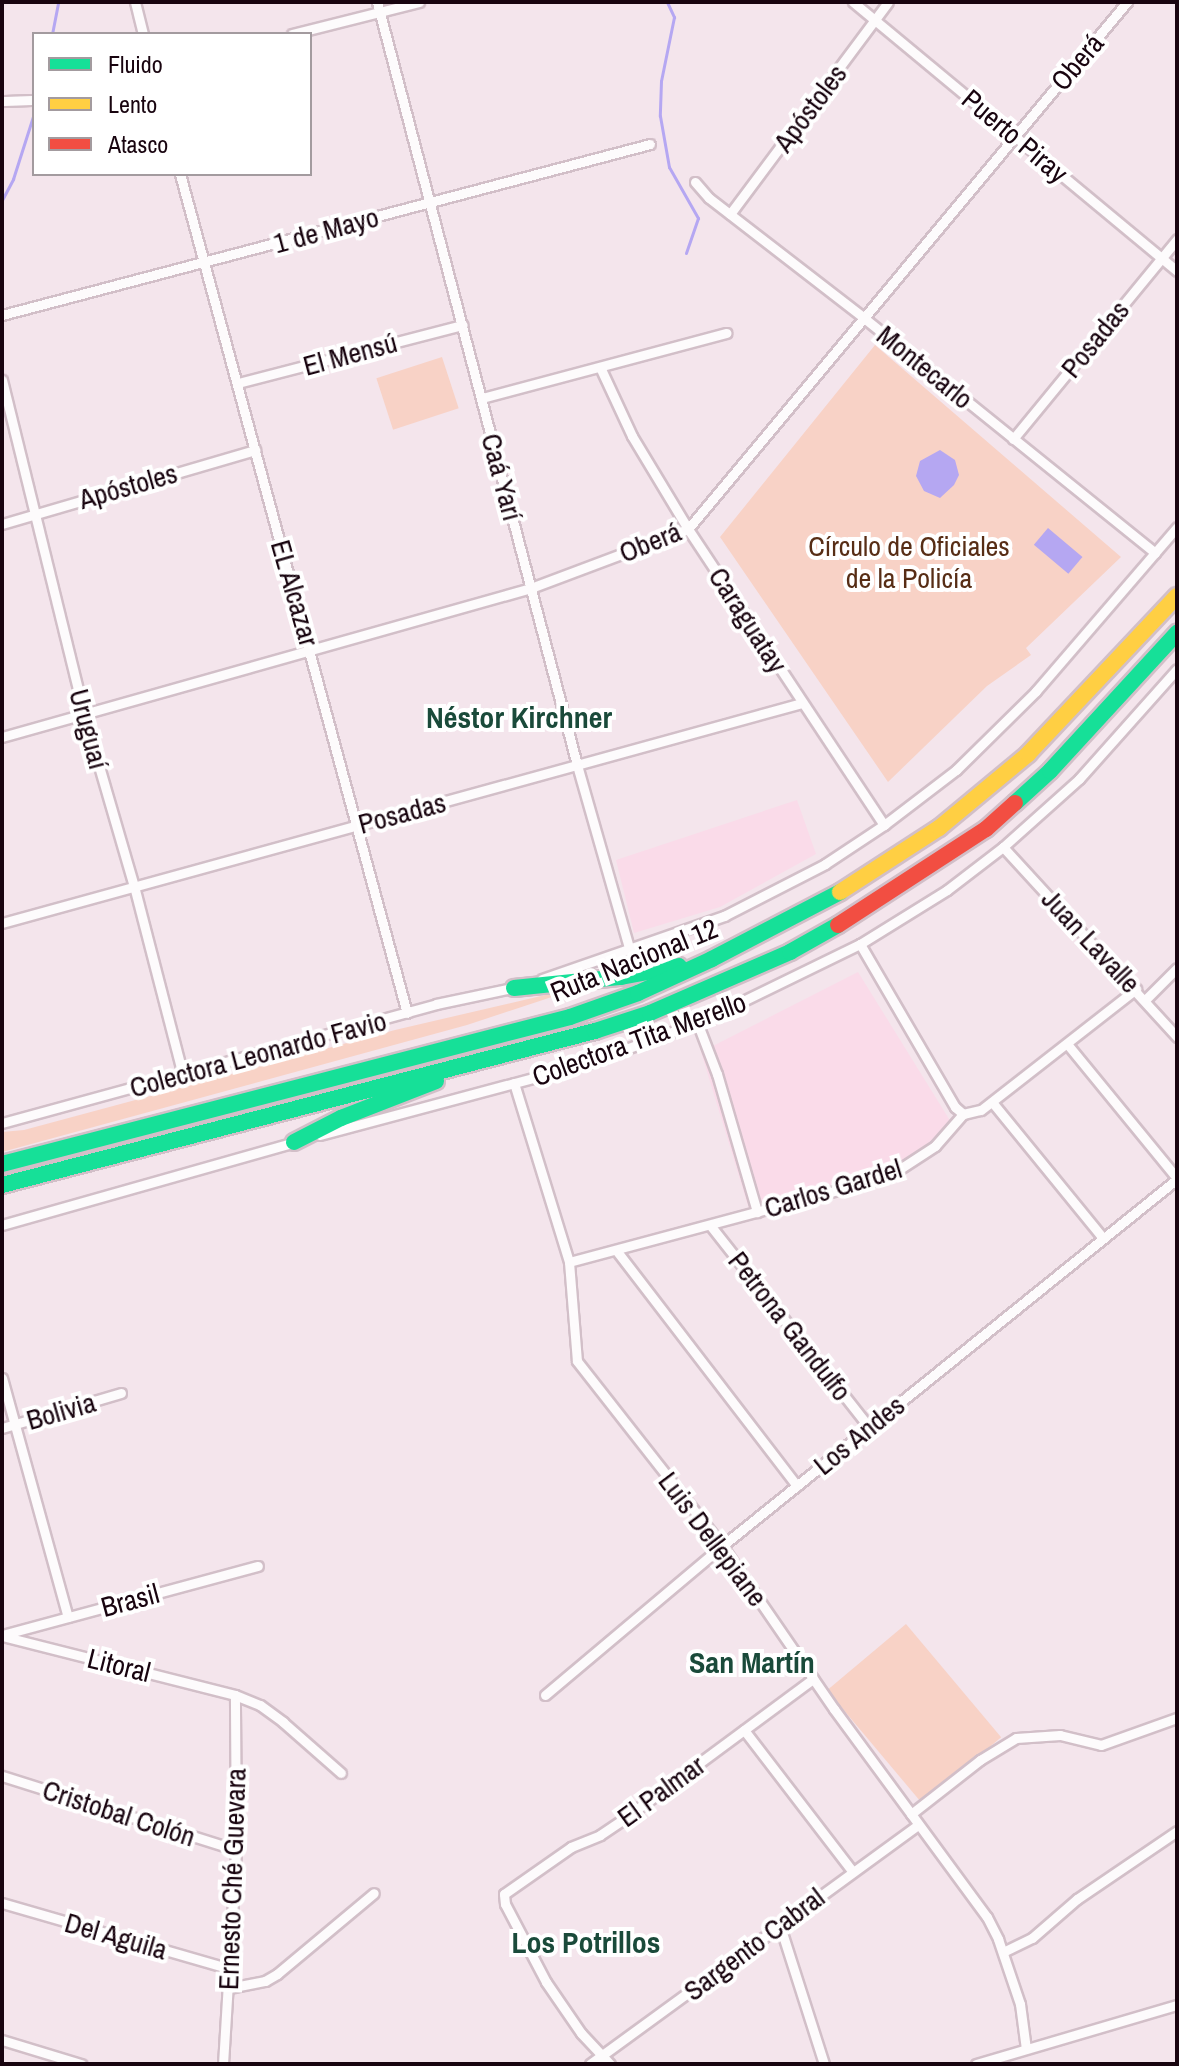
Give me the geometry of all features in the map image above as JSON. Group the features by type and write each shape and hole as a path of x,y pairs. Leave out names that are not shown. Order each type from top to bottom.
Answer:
{"highway":[{"name":"Ruta Nacional 12","path":"2,1164 570,1017 638,993 712,959 854,884 939,828 1028,754 1177,596"},
{"name":"Ruta Nacional 12","path":"2,1185 595,1031 650,1013 790,952 871,907 986,829 1050,771 1177,633"},
{"path":"514,988 621,977 712,959"},
{"path":"294,1142 341,1118 508,1053"}],"street":[{"path":"135,2 142,32"},
{"path":"298,32 378,7 419,2"},
{"name":"Puerto Piray","path":"853,2 1177,271"},
{"name":"Apóstoles","path":"730,214 888,2"},
{"name":"Oberá","path":"2,737 83,711 531,588 688,529 1127,2"},
{"name":"Caá Yarí","path":"378,7 577,765 630,951"},
{"path":"2,101 32,100"},
{"name":"1 de Mayo","path":"2,315 650,144"},
{"name":"EL Alcazar","path":"181,176 407,1013"},
{"name":"Montecarlo","path":"695,182 730,214 1155,553"},
{"name":"Posadas","path":"1013,439 1177,239"},
{"name":"El Mensú","path":"238,383 463,325"},
{"path":"482,398 726,333"},
{"name":"Caraguatay","path":"600,367 632,436 688,529 884,825"},
{"name":"Uruguaí","path":"2,380 83,711 134,886 183,1075"},
{"name":"Apóstoles","path":"2,524 255,450"},
{"path":"630,951 733,911 825,864 884,825 956,770 1036,691 1177,527"},
{"name":"Colectora Tita Merello","path":"2,1225 588,1063 697,1022 860,944 947,890 1003,847 1079,779 1177,669"},
{"name":"Posadas","path":"2,923 802,703"},
{"name":"Juan Lavalle","path":"1003,847 1177,1037"},
{"path":"860,944 955,1107 963,1114"},
{"name":"Colectora Leonardo Favio","path":"2,1123 407,1013 514,988 630,951"},
{"path":"1145,1000 1177,968"},
{"name":"Carlos Gardel","path":"569,1262 889,1176 935,1146 963,1114 981,1110 1136,989"},
{"path":"697,1022 717,1074 757,1212"},
{"path":"1068,1045 1177,1179"},
{"name":"Luis Dellepiane","path":"514,1083 569,1262 577,1361 722,1546 813,1679 987,1917 1003,1952 1020,2004 1026,2049"},
{"path":"992,1102 1102,1237"},
{"name":"Los Andes","path":"545,1695 722,1546 1177,1179"},
{"name":"Petrona Gandulfo","path":"710,1225 869,1427"},
{"path":"616,1250 797,1486"},
{"path":"2,1378 68,1617"},
{"name":"Bolivia","path":"2,1428 121,1393"},
{"name":"Brasil","path":"2,1635 258,1566"},
{"name":"Litoral","path":"2,1635 235,1695 260,1705 341,1773"},
{"name":"El Palmar","path":"603,2055 574,2025 546,1982 512,1918 504,1894 571,1847 600,1835 625,1818 813,1679"},
{"name":"Ernesto Ché Guevara","path":"223,2064 236,1850 235,1695"},
{"path":"911,1814 980,1760 1016,1738 1060,1735 1101,1745 1177,1718"},
{"path":"744,1730 852,1871"},
{"name":"Cristobal Colón","path":"2,1776 236,1850"},
{"name":"Sargento Cabral","path":"590,2064 918,1825"},
{"path":"1003,1952 1032,1938 1077,1899 1177,1831"},
{"path":"229,1988 265,1981 277,1974 374,1893"},
{"name":"Del Aguila","path":"2,1903 231,1969"},
{"path":"780,1926 824,2064"},
{"path":"976,2064 1177,2005"},
{"path":"2,2040 81,2064"},
{"path":"603,2055 610,2064"}],"shaded area":[{"path":"940,450 955,460 959,475 954,485 940,498 924,491 916,476 920,461"},
{"path":"1048,528 1082,557 1068,574 1034,545"},
{"path":"797,800 816,854 720,907 634,933 616,860"},
{"path":"858,972 954,1127 893,1167 749,1209 701,1052"}],"green space":[{"name":"Círculo de Oficiales de la Policía","path":"875,345 1121,557 1026,648 1031,655 987,686 888,782 720,537"},
{"path":"442,357 459,408 393,430 376,378"},
{"path":"588,985 467,1025 2,1152 2,1132 24,1130 395,1030"},
{"path":"906,1624 1001,1737 922,1804 827,1690"}],"waterway":[{"path":"52,32 58,2"},
{"path":"667,2 674,17 661,81 660,116 669,167 698,218 686,253"},
{"path":"2,200 13,179 32,119"}],"traffic: fast":[{"path":"1015,803 1050,771 1177,633"},
{"path":"2,1164 570,1017 638,993 712,959 840,892"},
{"path":"2,1185 595,1031 650,1013 790,952 838,925"},
{"path":"514,988 621,977 679,966"},
{"path":"294,1142 341,1118 436,1081"}],"traffic: slow":[{"path":"840,892 939,828 1028,754 1177,596"}],"traffic: jam":[{"path":"838,925 986,829 1015,803"}],"district":[{"name":"Néstor Kirchner","path":"519,717"},
{"name":"San Martín","path":"752,1662"},
{"name":"Los Potrillos","path":"586,1942"}]}
